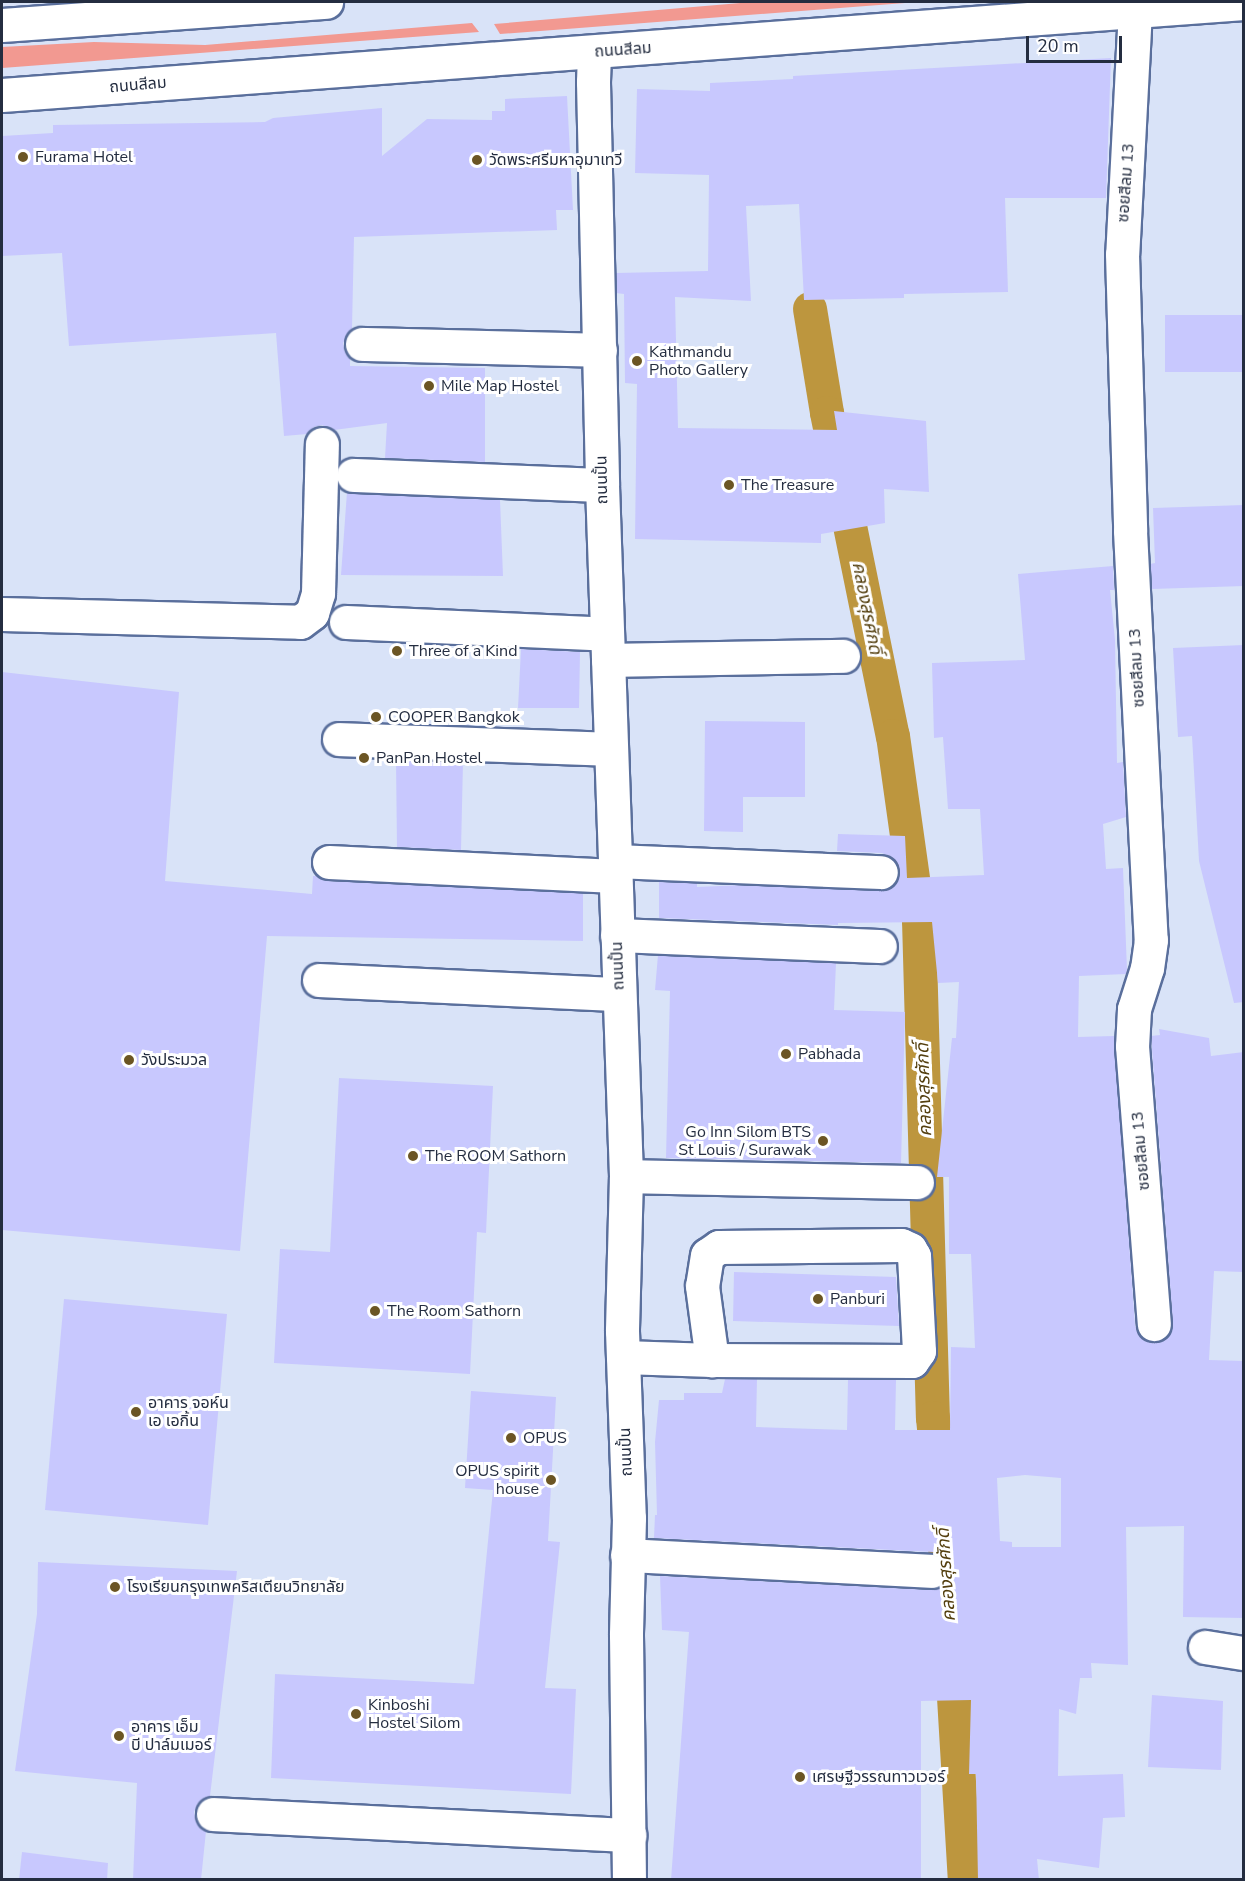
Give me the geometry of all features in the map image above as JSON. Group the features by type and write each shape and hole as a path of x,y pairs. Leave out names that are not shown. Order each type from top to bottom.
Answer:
{"street":[{"path":"2,25 326,2"},
{"name":"ถนนสีลม","path":"2,95 482,58 594,53 1134,6 1244,3"},
{"name":"ซอยสีลม 13","path":"1134,6 1122,254 1130,531 1151,940 1147,968 1134,1009 1132,1046 1154,1324"},
{"name":"ถนนปั้น","path":"594,53 592,82 602,485 626,1176 623,1357 628,1518 629,1880"},
{"path":"362,344 600,350"},
{"path":"2,614 300,622 312,613 318,593 322,444"},
{"path":"353,475 602,485"},
{"path":"346,622 608,647 843,656"},
{"path":"339,739 611,749"},
{"path":"329,862 881,872"},
{"path":"617,935 880,946"},
{"path":"319,980 619,994"},
{"path":"626,1176 917,1182"},
{"path":"623,1357 712,1360 912,1361 919,1351 914,1256 910,1249 901,1245 719,1247 707,1255 702,1286 712,1360"},
{"path":"627,1555 932,1570"},
{"path":"1205,1647 1244,1653"},
{"path":"213,1814 628,1835"}],"shaded area":[{"path":"752,2 918,2 500,34 494,24"},
{"path":"472,23 479,32 2,68 2,47 94,42 205,45"}],"building":[{"path":"1111,58 1106,198 1005,198 1008,292 904,294 904,298 804,300 799,204 746,206 751,301 675,297 678,428 837,430 834,411 926,421 929,492 884,489 885,523 821,534 821,543 635,539 637,384 625,383 624,294 616,293 616,273 708,271 709,175 635,173 637,89 710,91 710,83 793,79 793,76"},
{"path":"567,96 573,210 556,210 557,230 354,237 352,328 343,343 345,352 350,358 350,366 485,368 485,462 385,458 387,423 334,430 322,425 314,427 307,434 284,436 276,333 69,346 62,253 2,256 2,136 53,133 53,125 265,122 273,118 382,108 382,156 427,119 492,120 492,111 505,111 505,99"},
{"path":"1165,315 1244,315 1244,372 1165,372"},
{"path":"347,492 500,500 503,576 341,575"},
{"path":"1244,505 1244,586 1152,589 1150,564 1155,563 1153,508"},
{"path":"1113,566 1114,590 1110,590 1115,640 1117,763 1123,762 1126,817 1103,824 1106,869 1123,868 1127,970 1126,974 1079,976 1078,1037 1114,1036 1135,1325 1139,1335 1145,1341 1155,1343 1165,1339 1171,1332 1173,1323 1151,1036 1160,1035 1159,1029 1209,1038 1211,1056 1244,1052 1244,1272 1214,1271 1209,1360 1244,1361 1244,1618 1183,1617 1184,1526 1126,1527 1128,1665 1091,1663 1092,1678 1080,1678 1076,1714 1059,1709 1058,1776 1123,1774 1125,1817 1103,1818 1099,1868 1037,1859 1039,1880 978,1880 976,1774 969,1774 971,1700 921,1701 921,1880 671,1880 689,1632 662,1630 660,1576 931,1590 940,1588 947,1582 951,1571 943,1556 933,1552 654,1538 655,1515 657,1515 655,1442 659,1400 684,1400 684,1393 722,1393 725,1379 757,1379 756,1427 847,1430 848,1379 896,1380 895,1430 950,1430 951,1347 975,1348 971,1254 949,1254 949,1177 937,1177 952,1038 956,1038 959,982 938,983 932,922 838,923 838,925 659,918 659,882 697,883 697,887 743,885 880,891 889,889 896,882 900,872 898,864 891,857 882,853 837,851 838,834 905,836 907,878 984,875 980,809 948,809 943,737 934,738 932,663 1025,660 1018,574","holes":["1025,1475 1061,1478 1061,1547 1012,1547 1012,1542 1000,1541 997,1478"]},
{"path":"1244,645 1244,1002 1234,1003 1199,861 1192,736 1178,737 1173,648"},
{"path":"521,649 580,652 579,708 518,708"},
{"name":"วังประมวล","path":"2,672 179,692 165,881 312,894 313,876 317,876 328,881 583,893 583,941 267,936 240,1251 2,1230"},
{"path":"705,721 805,722 805,797 743,797 743,832 704,831"},
{"path":"396,760 463,762 461,850 397,847"},
{"path":"658,955 836,963 834,1010 905,1012 901,1163 666,1158 670,991 655,990"},
{"path":"339,1078 493,1086 486,1233 477,1232 470,1374 274,1363 280,1249 330,1252"},
{"name":"Panburi","path":"734,1272 896,1277 899,1326 733,1321"},
{"name":"อาคาร จอห์น เอ เอกิ้น","path":"64,1299 227,1314 208,1525 45,1510"},
{"path":"471,1391 556,1397 548,1541 560,1542 545,1688 576,1689 571,1794 271,1778 275,1674 474,1684 493,1490 465,1488"},
{"name":"อาคาร เอ็ม บี ปาล์มเมอร์","path":"38,1562 237,1571 210,1796 198,1803 194,1812 197,1823 206,1831 201,1880 133,1880 137,1783 15,1771 37,1614"},
{"path":"1152,1695 1223,1701 1221,1770 1148,1767"},
{"path":"22,1852 108,1863 107,1880 19,1880"}],"waterway":[{"name":"คลองสุรศักดิ์","path":"810,309 827,413 893,736 919,920 933,1418 945,1546 965,1880"}],"place":[{"name":"Furama Hotel","path":"23,157"},
{"name":"วัดพระศรีมหาอุมาเทวี","path":"477,160"},
{"name":"Kathmandu Photo Gallery","path":"637,361"},
{"name":"Mile Map Hostel","path":"429,386"},
{"name":"The Treasure","path":"729,485"},
{"name":"Three of a Kind","path":"397,651"},
{"name":"COOPER Bangkok","path":"376,717"},
{"name":"PanPan Hostel","path":"364,758"},
{"name":"Pabhada","path":"786,1054"},
{"name":"วังประมวล","path":"129,1060"},
{"name":"Go Inn Silom BTS St Louis / Surawak","path":"823,1141"},
{"name":"The ROOM Sathorn","path":"413,1156"},
{"name":"Panburi","path":"818,1299"},
{"name":"The Room Sathorn","path":"375,1311"},
{"name":"อาคาร จอห์น เอ เอกิ้น","path":"136,1412"},
{"name":"OPUS","path":"511,1438"},
{"name":"OPUS spirit house","path":"551,1480"},
{"name":"โรงเรียนกรุงเทพคริสเตียนวิทยาลัย","path":"115,1587"},
{"name":"Kinboshi Hostel Silom","path":"356,1714"},
{"name":"อาคาร เอ็ม บี ปาล์มเมอร์","path":"119,1736"},
{"name":"เศรษฐีวรรณทาวเวอร์","path":"800,1777"}]}
